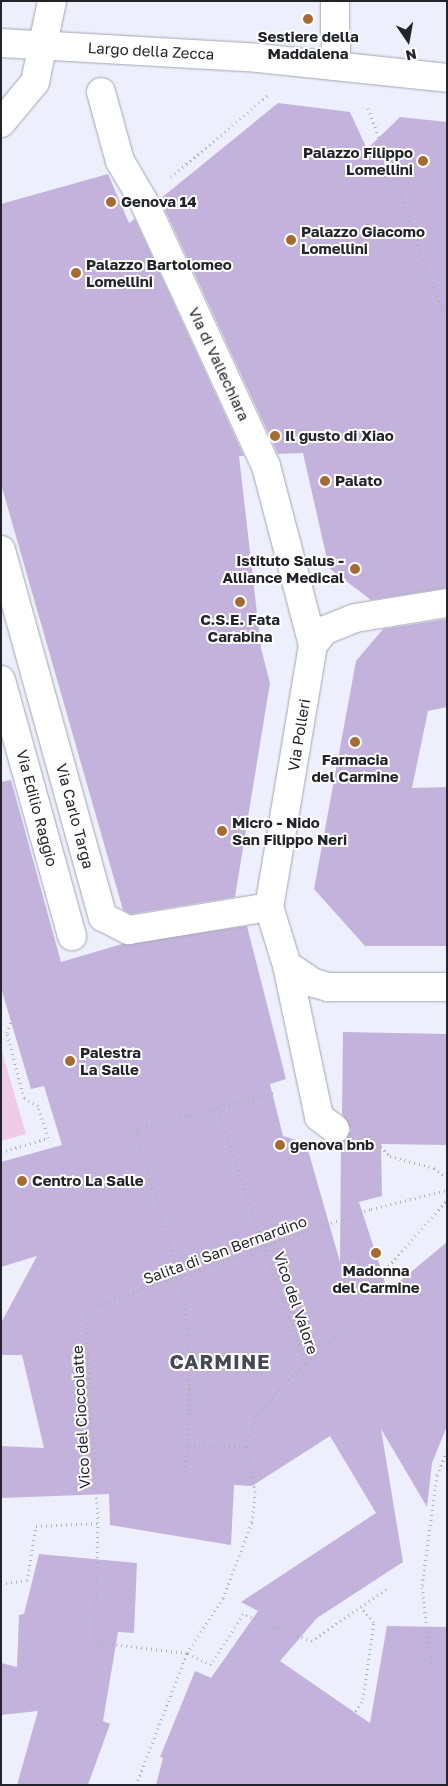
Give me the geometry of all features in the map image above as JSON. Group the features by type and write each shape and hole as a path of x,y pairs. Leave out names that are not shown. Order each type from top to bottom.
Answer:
{"street":[{"path":"1,123 32,89 52,1"},
{"path":"334,1 336,64"},
{"name":"Largo della Zecca","path":"1,43 336,64 447,78"},
{"name":"Via di Vallechiara","path":"101,92 120,161 143,200 266,466 288,535 313,645"},
{"name":"Via Carlo Targa","path":"1,550 103,917 129,930 268,906"},
{"path":"313,645 325,630 349,620 447,603"},
{"name":"Via Polleri","path":"313,645 268,906 287,965 309,1084 319,1117 335,1128"},
{"name":"Via Edilio Raggio","path":"1,680 72,936"},
{"path":"287,965 328,987 447,986"}],"path":[{"path":"143,200 267,96 276,97"},
{"path":"359,107 378,109"},
{"path":"368,108 447,324"},
{"path":"1,1152 48,1138 38,1106 24,1098 7,1033 12,1018"},
{"path":"127,1132 309,1084"},
{"name":"Vico del Valore","path":"217,1108 305,1364"},
{"path":"335,1128 371,1136 390,1156 434,1168 447,1177"},
{"path":"136,1130 180,1279 189,1334 189,1445 184,1476"},
{"name":"Salita di San Bernardino","path":"86,1309 180,1279 371,1210 447,1190"},
{"path":"136,1785 187,1653 223,1598 252,1522 255,1492 246,1446 256,1417 305,1364 335,1337 372,1285 447,1200"},
{"name":"Vico del Cioccolatte","path":"86,1309 98,1523 95,1642 187,1653"},
{"path":"189,1445 246,1446"},
{"path":"447,1451 437,1475 422,1587 431,1664 447,1665"},
{"path":"1,1584 27,1580 36,1526 98,1523"},
{"path":"187,1653 211,1665 243,1614 312,1641 386,1589"},
{"path":"351,1720 363,1699 374,1622 361,1607"}],"shaded area":[{"path":"1,1048 26,1134 1,1141"}],"building":[{"path":"278,103 350,112 367,149 400,117 447,122 447,588 371,600 329,568 303,453 278,454 160,199"},
{"path":"108,174 129,223 135,219 244,456 239,456 261,648 270,683 235,897 131,914 123,910 1,484 1,204"},
{"path":"447,619 447,707 428,711 412,788 447,787 447,946 365,946 314,889 356,661 383,629"},
{"path":"11,780 61,962 122,944 247,926 286,1079 270,1084 283,1136 306,1143 340,1262 341,1143 351,1130 342,1114 343,1032 447,1034 447,1145 381,1144 382,1196 359,1202 388,1291 447,1242 447,1426 432,1463 427,1507 381,1429 403,1562 317,1618 280,1661 370,1723 387,1626 447,1627 447,1785 156,1785 163,1758 160,1757 195,1671 211,1678 258,1611 241,1602 376,1513 330,1436 252,1486 234,1485 231,1545 110,1525 109,1494 1,1498 1,1446 44,1448 22,1355 1,1355 1,1323 37,1256 1,1267 1,1162 62,1145 44,1086 31,1089 1,988 1,782"},
{"path":"39,1554 137,1563 134,1633 118,1632 103,1721 110,1724 88,1785 17,1785 38,1711 1,1715 1,1663 17,1667 19,1615 24,1614"}],"place":[{"name":"Sestiere della Maddalena","path":"308,19"},
{"name":"Palazzo Filippo Lomellini","path":"423,161"},
{"name":"Genova 14","path":"111,202"},
{"name":"Palazzo Giacomo Lomellini","path":"291,240"},
{"name":"Palazzo Bartolomeo Lomellini","path":"76,273"},
{"name":"Il gusto di Xiao","path":"275,436"},
{"name":"Palato","path":"325,481"},
{"name":"Istituto Salus - Alliance Medical","path":"355,569"},
{"name":"C.S.E. Fata Carabina","path":"240,602"},
{"name":"Farmacia del Carmine","path":"355,742"},
{"name":"Micro - Nido San Filippo Neri","path":"222,831"},
{"name":"Palestra La Salle","path":"70,1061"},
{"name":"genova bnb","path":"280,1145"},
{"name":"Centro La Salle","path":"22,1181"},
{"name":"Madonna del Carmine","path":"376,1253"}],"district":[{"name":"CARMINE","path":"220,1361"}]}
